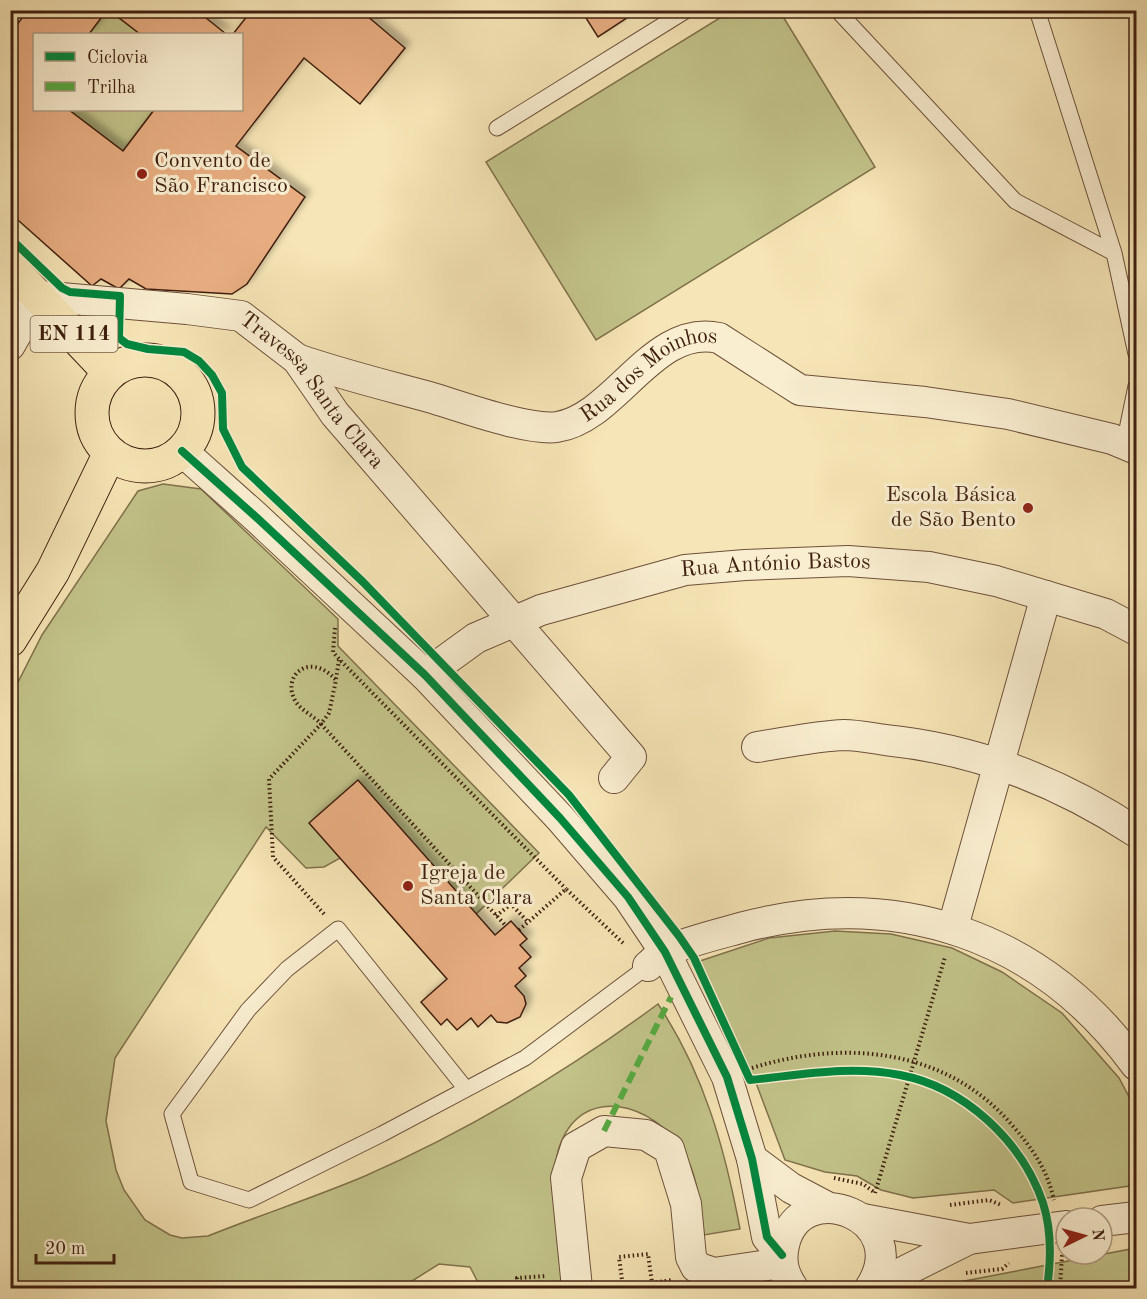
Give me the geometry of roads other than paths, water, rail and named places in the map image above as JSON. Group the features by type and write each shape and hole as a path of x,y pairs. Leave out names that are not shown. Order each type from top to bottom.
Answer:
{"main road":[{"name":"EN 114","path":"10,267 110,372"},
{"name":"EN 114","path":"110,453 99,439 93,422 93,404 99,387 110,372 125,363 152,361 177,370 190,384 197,401 198,419 192,436 182,451"},
{"path":"10,640 53,571 110,453 123,461 138,465 154,465 169,460 182,451"}],"street":[{"path":"10,345 38,296"},
{"name":"Travessa Santa Clara","path":"38,296 241,316 297,359 335,414 631,757 614,778"},
{"name":"Rua dos Moinhos","path":"297,359 491,416 555,427 573,423 595,410 650,360 675,345 707,335 719,338 800,390 926,402 1008,414 1112,438 1130,446"},
{"path":"182,451 256,516 425,675 561,818 628,897 657,959 727,1077 752,1159 767,1237 786,1275"},
{"name":"Rua António Bastos","path":"425,675 476,638 542,610 685,570 745,565 848,561 929,567 996,581 1106,614 1137,630"},
{"path":"953,927 1046,596"},
{"path":"757,747 845,735 918,743 999,764 1037,777 1105,811 1137,832"},
{"path":"657,959 780,918 816,913 887,914 953,927 1004,949 1067,991 1100,1021 1137,1065"},
{"path":"577,1288 566,1178 576,1147 604,1131 646,1135 669,1149 686,1204 690,1257 696,1267 714,1273 786,1275"},
{"path":"752,1159 791,1188 829,1208"},
{"path":"786,1275 785,1240 797,1221 817,1210 869,1206 969,1239"},
{"path":"869,1206 881,1252 880,1264 871,1288"},
{"path":"1114,1220 1137,1217"},
{"path":"871,1288 969,1239 1054,1227"}],"lane":[{"path":"497,128 687,10"},
{"path":"837,10 1015,201 1114,253"},
{"path":"1037,10 1114,253 1137,354"},
{"path":"1130,446 1137,386"},
{"path":"466,1089 338,929 287,969 248,1010 172,1114 191,1182 249,1200 466,1089 525,1058 657,959"}],"place":[{"name":"Convento de São Francisco","path":"142,174"},
{"name":"Escola Básica de São Bento","path":"1028,508"},
{"name":"Igreja de Santa Clara","path":"408,886"}]}
